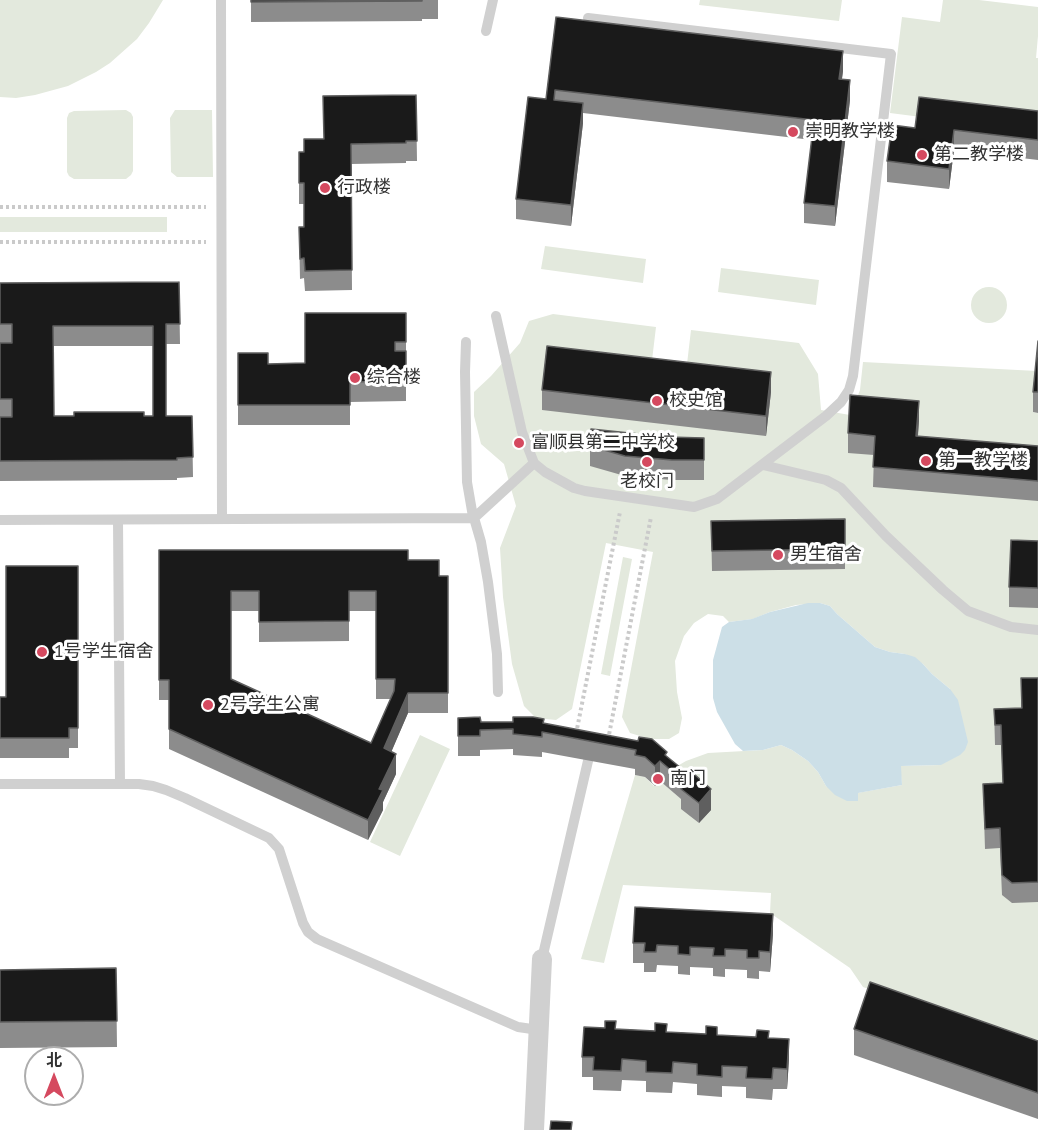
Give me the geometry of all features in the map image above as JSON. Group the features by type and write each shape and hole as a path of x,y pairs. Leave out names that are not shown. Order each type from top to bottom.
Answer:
{"street":[{"path":"534,1130 542,959"}],"lane":[{"path":"221,0 222,519"},
{"path":"486,31 493,0"},
{"path":"496,315 522,432 534,463 545,472 574,488 585,491 694,507 717,499 826,416 842,402 849,390 853,376 891,54 588,18"},
{"path":"466,342 467,472 494,617 498,692"},
{"path":"0,520 474,518 534,463"},
{"path":"763,465 826,480 841,488 886,536 968,611 1011,627 1038,630"},
{"path":"118,520 120,784"},
{"path":"542,959 588,761"},
{"path":"0,784 120,784 153,786 166,790 269,838 279,849 303,923 308,932 317,939 518,1027 539,1030"}],"path":[{"path":"0,207 222,207"},
{"path":"0,242 222,242"},
{"path":"624,497 573,749 588,761 604,755 654,501"}],"shaded area":[{"path":"0,0 163,0 137,39 110,63 68,86 16,98 0,97"},
{"path":"700,0 842,0 839,21 699,5"},
{"path":"943,0 979,0 1038,7 1036,58 1038,58 1038,132 890,113 902,17 940,22"},
{"path":"126,110 133,117 133,171 131,175 126,179 74,179 69,176 67,172 67,118 69,113"},
{"path":"175,110 212,110 213,177 177,177 171,172 170,118"},
{"path":"0,217 167,217 167,232 0,232"},
{"path":"545,246 646,259 643,283 541,269"},
{"path":"721,268 819,280 816,305 718,292"},
{"path":"989,287 1002,292 1007,305 1002,318 989,323 976,318 971,305 976,292"},
{"path":"553,314 656,327 650,377 685,381 691,330 799,343 818,374 821,410 850,415 860,390 863,362 1037,371 1033,412 1038,413 1038,1048 863,987 850,968 770,913 771,893 623,885 604,963 581,959 635,775 645,777 654,786 660,781 686,803 699,823 711,809 667,772 686,761 708,753 763,750 781,745 808,761 826,786 858,801 857,793 902,785 900,766 941,765 950,689 923,664 905,654 875,647 830,606 820,603 796,605 753,619 729,622 723,616 708,614 694,623 684,636 675,661 682,718 679,733 669,739 650,739 630,733 622,717 653,552 606,543 572,709 556,720 536,718 524,706 512,664 503,597 500,548 516,506 504,464 481,444 474,416 474,392 520,343 529,321"},
{"path":"623,557 632,559 610,676 601,674"},
{"path":"808,603 830,606 875,647 915,657 950,689 958,700 968,742 965,750 941,765 901,766 902,785 858,793 858,801 847,801 835,795 808,761 792,750 781,745 763,750 743,751 735,744 717,712 713,698 713,660 722,627 729,622 752,619"},
{"path":"420,735 450,749 400,856 370,842"}],"building":[{"path":"251,0 422,0 422,1 251,2"},
{"name":"崇明教学楼","path":"556,17 843,51 839,79 850,80 835,206 804,203 814,120 555,90 554,100 583,103 571,205 516,199 528,97 546,99"},
{"name":"行政楼","path":"416,95 417,141 351,144 352,270 305,271 304,258 300,259 299,227 304,227 304,183 299,183 299,152 304,152 304,139 324,139 323,96"},
{"path":"919,97 1038,111 1038,140 954,130 949,169 887,161 892,125 915,128"},
{"path":"179,282 180,324 166,324 166,416 192,416 193,457 177,458 177,460 0,461 0,417 12,417 12,399 0,399 0,343 12,343 12,324 0,324 0,283","holes":["53,326 153,326 153,416 144,416 144,412 74,412 74,416 54,416"]},
{"name":"综合楼","path":"305,313 406,313 406,342 395,342 395,351 406,351 406,381 350,382 350,405 238,405 238,353 268,353 268,364 305,363"},
{"path":"1038,341 1038,392 1033,392"},
{"path":"547,346 771,372 766,416 542,390"},
{"path":"850,395 919,401 916,436 1038,446 1038,481 873,467 875,436 848,433"},
{"path":"591,429 668,437 704,438 704,460 625,456 590,446"},
{"path":"845,519 845,549 712,551 711,521"},
{"path":"1011,540 1038,541 1038,588 1009,587"},
{"name":"2号学生公寓","path":"159,550 408,550 408,560 439,560 439,576 448,576 448,693 408,693 384,748 396,754 379,789 383,790 368,820 169,729 169,680 159,680","holes":["231,591 259,591 259,622 349,621 349,591 376,591 376,679 395,679 394,691 371,743 231,679"]},
{"name":"1号学生宿舍","path":"6,566 78,566 78,728 69,728 69,738 0,738 0,697 6,697"},
{"path":"1021,678 1038,678 1038,882 1012,883 1002,875 1000,828 985,829 983,784 1003,783 1001,725 995,725 994,709 1022,708"},
{"path":"480,717 481,722 513,722 513,717 533,717 544,719 543,723 638,741 639,737 652,739 667,752 665,755 692,777 694,774 711,789 699,803 681,789 686,783 660,761 655,766 645,757 635,755 636,750 542,732 542,737 513,734 513,729 480,730 480,736 458,736 458,718"},
{"path":"635,907 773,914 770,952 759,951 759,958 747,958 747,950 725,949 725,956 713,956 714,948 690,947 690,955 678,954 678,946 657,945 656,952 644,952 645,943 633,943"},
{"path":"116,968 117,1021 0,1022 0,970"},
{"path":"870,982 1038,1041 1038,1093 854,1029"},
{"path":"605,1021 616,1021 615,1029 655,1031 655,1023 667,1024 666,1032 706,1034 706,1026 717,1027 717,1035 756,1037 757,1030 769,1031 768,1038 789,1039 787,1069 773,1068 772,1079 746,1078 747,1067 722,1066 722,1077 697,1075 697,1064 673,1062 672,1073 646,1072 646,1061 622,1059 621,1071 593,1070 594,1057 582,1057 584,1027 605,1028"},
{"path":"551,1121 572,1122 571,1130 550,1130"}],"place":[{"name":"崇明教学楼","path":"793,132"},
{"name":"第二教学楼","path":"922,155"},
{"name":"行政楼","path":"325,188"},
{"name":"综合楼","path":"355,378"},
{"name":"校史馆","path":"657,401"},
{"name":"富顺县第二中学校","path":"519,443"},
{"name":"第一教学楼","path":"926,461"},
{"name":"老校门","path":"647,462"},
{"name":"男生宿舍","path":"778,555"},
{"name":"1号学生宿舍","path":"42,652"},
{"name":"2号学生公寓","path":"208,705"},
{"name":"南门","path":"658,779"}]}
